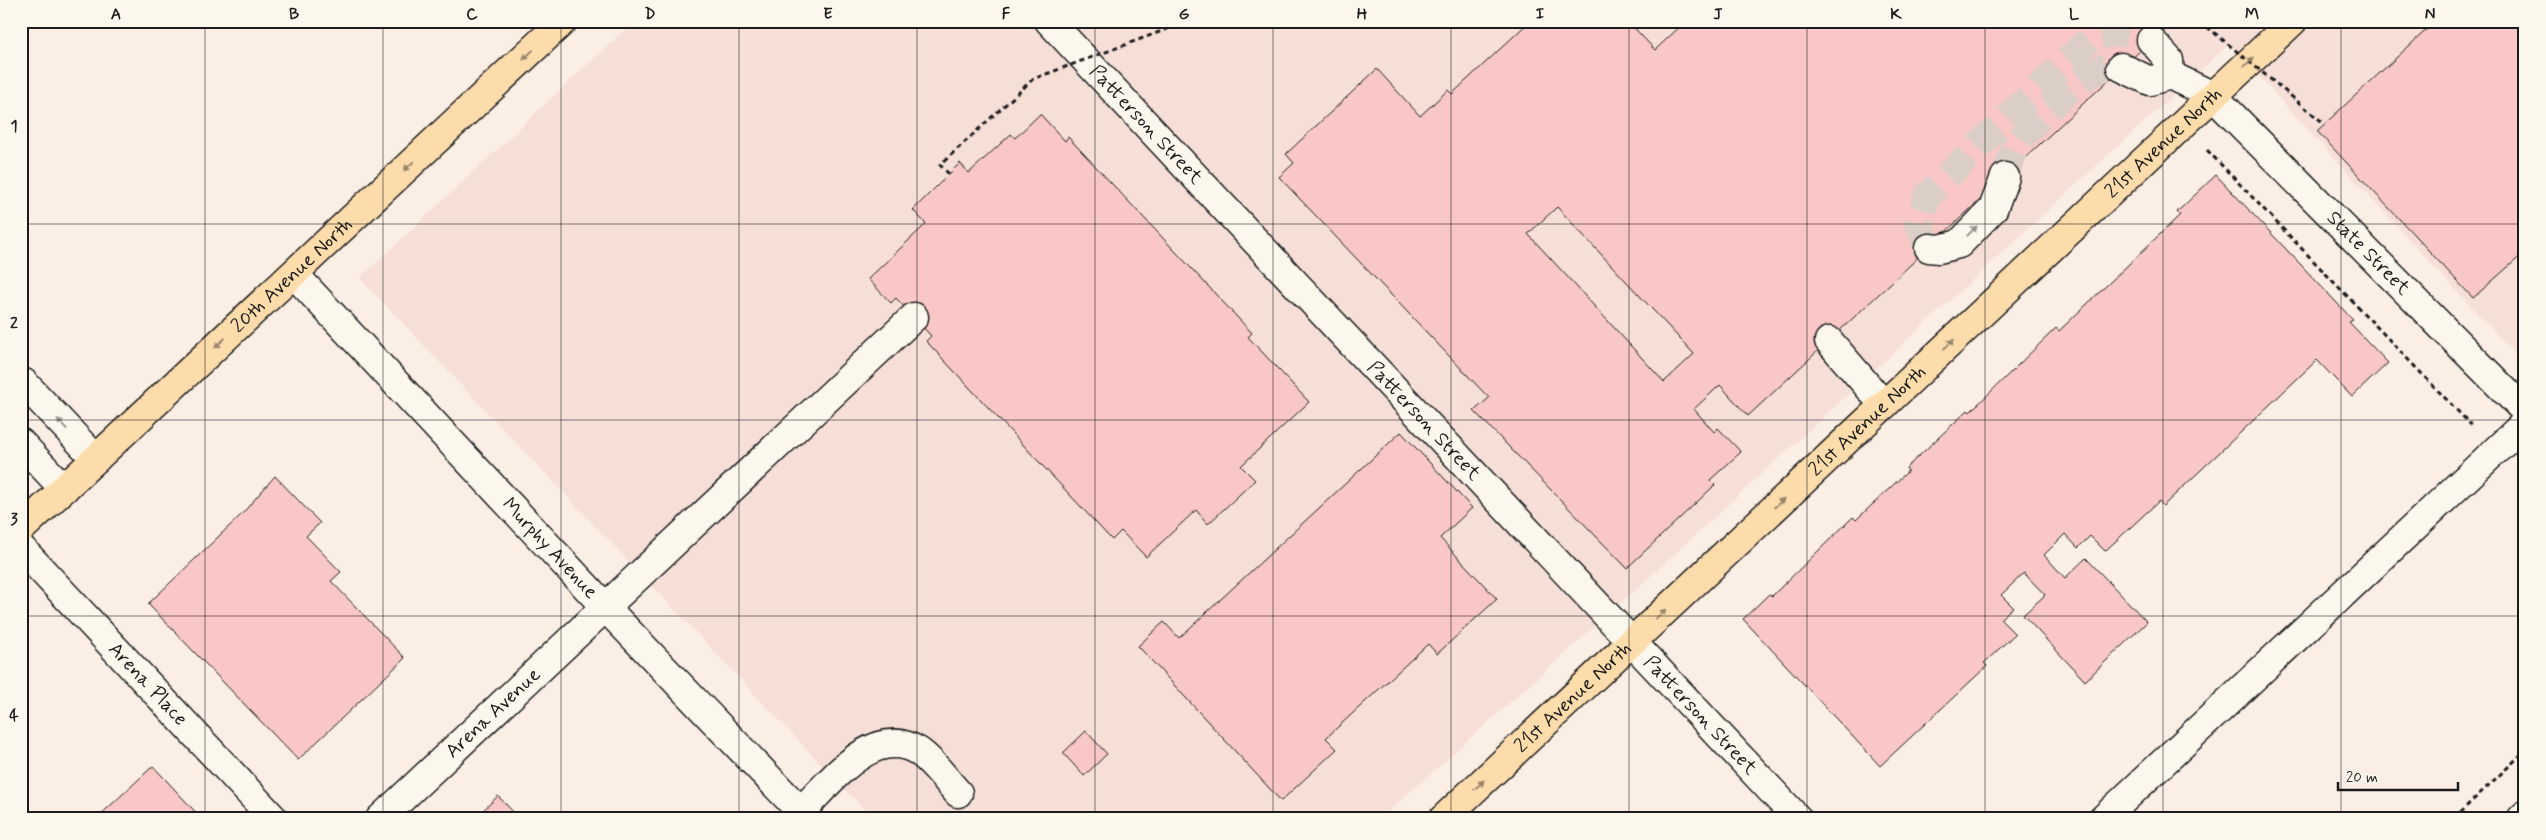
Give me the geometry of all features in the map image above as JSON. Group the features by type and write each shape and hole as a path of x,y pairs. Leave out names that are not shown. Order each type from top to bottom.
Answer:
{"main road":[{"name":"20th Avenue North","path":"21,529 563,21"},
{"name":"21st Avenue North","path":"1443,819 2293,21"}],"street":[{"name":"Patterson Street","path":"1049,21 1798,819"},
{"path":"2121,67 2150,81 2170,75 2169,60 2151,40"},
{"name":"State Street","path":"2170,75 2213,96 2525,412"},
{"path":"1929,248 1939,249 1959,244 1993,209 2005,176"},
{"name":"Murphy Avenue","path":"294,274 606,608 805,815"},
{"name":"Arena Avenue","path":"380,819 914,317"},
{"path":"1829,341 1884,405"},
{"path":"24,383 96,459"},
{"path":"2103,819 2525,423"},
{"path":"21,443 64,489"},
{"name":"Arena Place","path":"21,548 274,819"},
{"path":"805,815 850,763 866,751 888,743 907,744 920,752 958,793"},
{"path":"2521,819 2525,815"}],"path":[{"path":"948,174 940,165 1033,79 1189,21"},
{"path":"2200,21 2324,124"},
{"path":"2183,124 2525,482"},
{"path":"2453,819 2525,751"}],"shaded area":[{"path":"634,21 2525,21 2525,365 2229,44 1632,593 1380,819 873,819 360,278"}],"building":[{"path":"1530,21 1628,21 1655,50 1686,21 2172,21 1748,416 1720,385 1694,409 1714,432 1718,428 1741,452 1710,480 1715,485 1627,568 1474,411 1489,398 1279,177 1294,163 1286,154 1377,69 1420,116 1448,90 1452,94","holes":["1557,207 1694,354 1664,382 1528,234"]},
{"path":"2436,21 2525,21 2525,252 2473,298 2317,131"},
{"path":"1040,114 1065,141 1068,137 1252,333 1248,337 1309,402 1241,466 1255,480 1208,524 1196,510 1146,557 1121,531 1112,540 926,341 931,336 896,298 891,303 868,279 926,224 913,210 960,163 969,173 1011,134 1015,138"},
{"path":"2216,175 2353,320 2349,322 2388,363 2352,397 2317,360 2163,506 2159,501 2105,551 2090,536 2078,548 2065,534 2044,555 2065,578 2086,558 2147,622 2085,681 2023,615 2045,595 2024,573 2001,595 2013,607 2000,619 2015,634 1984,663 1987,666 1880,766 1743,619 1769,594 1772,596 1853,517 1856,520 1908,471 1906,468 1968,410 1970,412 2056,328 2059,331 2180,215 2177,212"},
{"path":"1401,432 1472,508 1440,538 1497,599 1437,654 1428,644 1326,738 1337,749 1281,801 1138,646 1164,622 1179,638"},
{"path":"275,476 320,523 306,536 341,572 331,581 405,658 298,760 148,604 241,515"},
{"path":"1086,731 1107,754 1084,776 1063,753"},
{"path":"153,766 202,819 96,819"},
{"path":"498,796 520,819 474,819"}],"tunnel":[{"path":"1929,248 1918,224 1928,195 2093,36 2122,32 2151,40"},
{"path":"2005,177 2012,155 2020,140 2055,102 2084,78 2098,70 2111,66 2121,67"}]}
